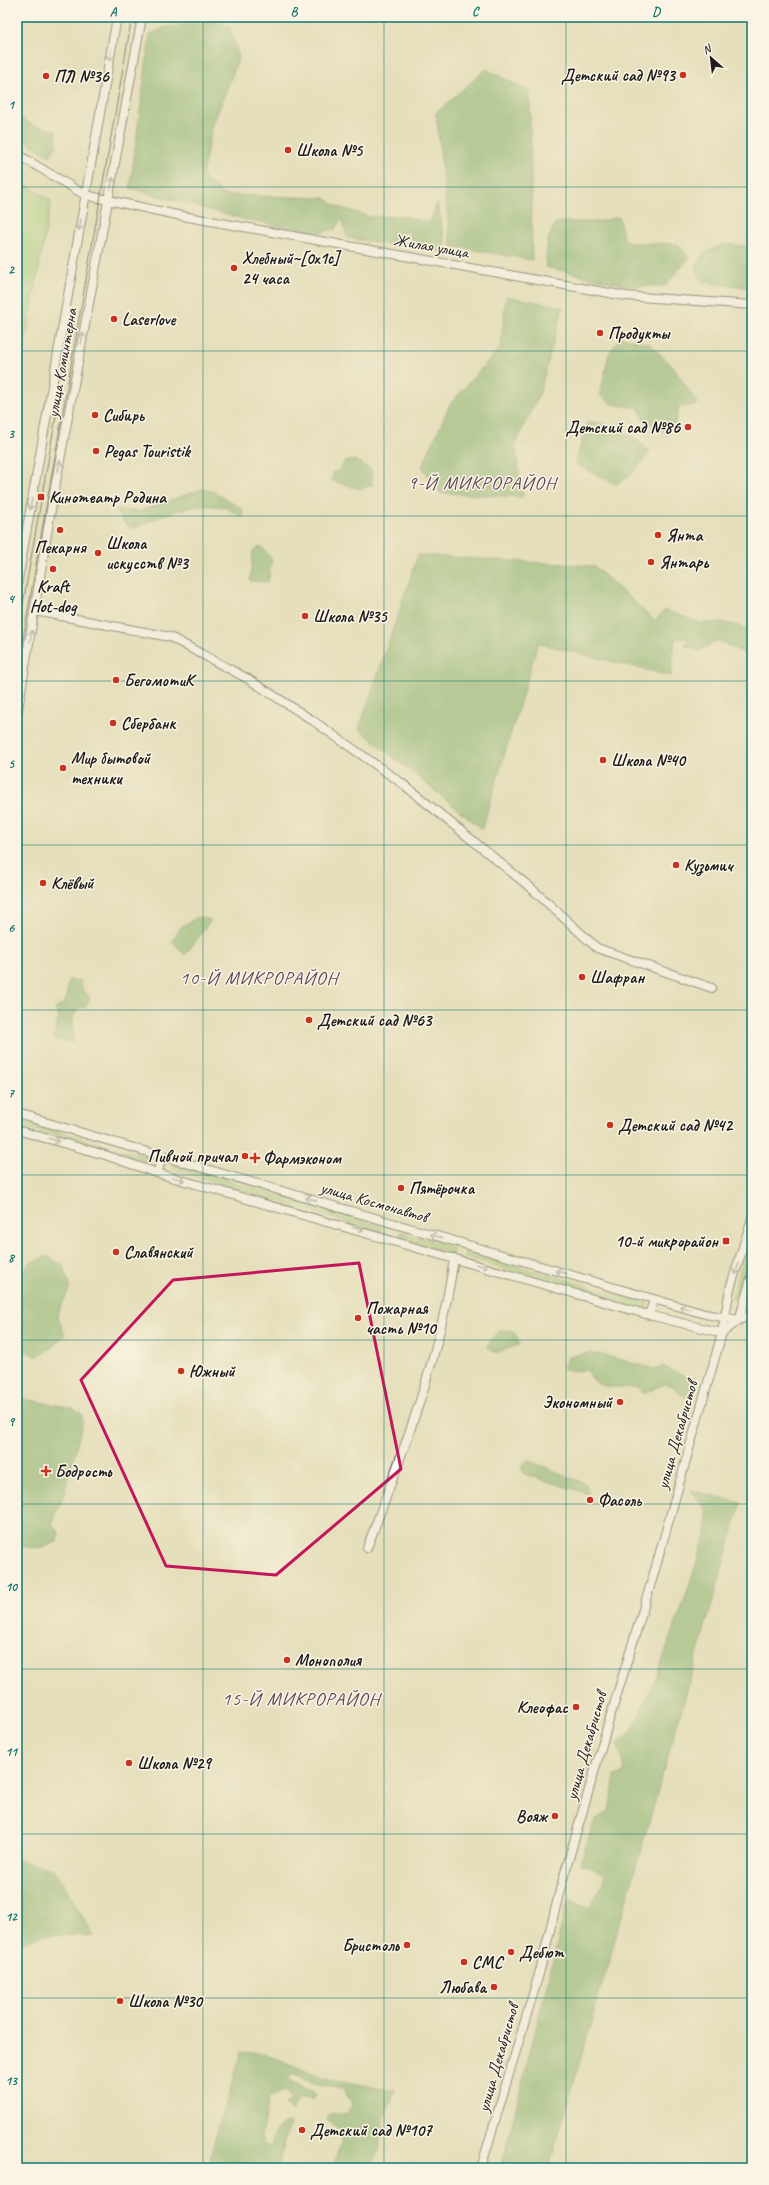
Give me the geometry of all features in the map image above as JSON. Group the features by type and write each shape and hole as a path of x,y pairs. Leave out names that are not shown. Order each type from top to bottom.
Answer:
{"street":[{"name":"улица Коминтерна","path":"17,585 117,17"},
{"name":"улица Коминтерна","path":"17,715 53,498 142,17"},
{"name":"Жилая улица","path":"17,154 85,195 177,215 626,296 752,304"},
{"path":"35,611 170,637 248,679 312,720 403,784 531,888 598,948 712,988"},
{"name":"улица Космонавтов","path":"17,1114 654,1299 723,1318 739,1320"},
{"name":"улица Космонавтов","path":"17,1130 105,1155 157,1173 649,1315 722,1333"},
{"path":"157,1173 163,1156"},
{"name":"улица Декабристов","path":"481,2168 722,1333 723,1318 752,1218"},
{"path":"367,1548 404,1449 434,1357 454,1258"},
{"path":"739,1320 752,1275"},
{"path":"649,1315 654,1299"},
{"path":"722,1333 739,1320 752,1315"}],"highlighted area":[{"path":"359,1263 401,1469 276,1575 166,1566 81,1380 173,1280"}],"green space":[{"path":"210,21 229,26 239,57 212,128 202,176 224,195 325,198 336,206 370,217 403,216 430,223 437,203 447,252 414,246 407,230 396,245 347,238 342,218 335,229 318,233 243,219 130,188 150,34 164,28"},
{"path":"486,69 530,92 532,260 451,246 436,113"},
{"path":"17,115 33,125 56,131 57,145 50,156 17,136"},
{"path":"17,179 51,201 17,387"},
{"path":"619,217 624,240 635,243 678,244 689,258 665,286 629,286 545,267 548,239 556,222 597,222"},
{"path":"722,244 745,246 752,258 752,288 703,282 695,268 702,255"},
{"path":"506,296 563,307 539,395 515,444 523,497 440,493 422,467 450,404 501,347"},
{"path":"620,337 650,344 673,367 698,404 679,407 674,426 664,431 644,421 639,408 612,404 600,395 609,354"},
{"path":"588,421 622,430 650,452 631,475 616,484 575,464"},
{"path":"355,460 372,471 372,485 360,489 332,481 333,472 339,471 344,462"},
{"path":"202,489 215,492 243,510 242,517 223,507 199,506 176,511 133,529 123,522 117,510 140,511"},
{"path":"261,546 272,559 268,582 250,581 253,551"},
{"path":"418,555 594,566 655,621 665,610 701,623 724,622 752,630 752,654 750,656 717,640 699,651 685,645 690,638 675,639 671,676 538,643 482,829 359,729"},
{"path":"198,917 211,920 185,955 172,941 181,927"},
{"path":"69,980 81,981 82,989 90,997 86,1007 78,1008 73,1018 73,1042 53,1039 59,1017 55,1009 65,1003"},
{"path":"17,1120 147,1157 147,1162 17,1125"},
{"path":"174,1164 382,1227 380,1232 172,1169"},
{"path":"752,1229 752,1246 737,1299 732,1298"},
{"path":"401,1232 454,1248 452,1253 400,1237"},
{"path":"466,1252 648,1303 646,1310 465,1257"},
{"path":"47,1256 64,1266 70,1287 57,1315 65,1335 51,1348 36,1357 26,1351 17,1340 17,1279 30,1263"},
{"path":"500,1330 513,1331 518,1339 519,1345 495,1353 487,1346"},
{"path":"589,1353 603,1355 654,1369 663,1366 695,1381 691,1399 679,1393 675,1386 663,1384 643,1394 639,1387 609,1387 602,1385 591,1377 588,1370 569,1371 562,1369 569,1356"},
{"path":"17,1396 24,1399 73,1408 81,1413 83,1422 64,1494 52,1524 59,1532 57,1542 40,1548 17,1546"},
{"path":"527,1460 586,1484 589,1494 524,1474 521,1466"},
{"path":"690,1490 741,1503 549,2168 501,2168 568,1900 589,1909 601,1887 605,1874 580,1863 595,1820 609,1811 615,1776 625,1772 618,1744 633,1729 657,1675 682,1607 706,1534 707,1510"},
{"path":"17,1860 55,1870 94,1936 45,1935 17,1944"},
{"name":"Детский сад №107","path":"241,2053 264,2053 323,2078 395,2090 383,2122 379,2150 372,2168 333,2168 341,2142 340,2130 327,2120 330,2115 346,2114 352,2104 343,2088 313,2083 292,2074 288,2080 316,2094 313,2100 299,2097 291,2112 285,2104 291,2098 286,2090 269,2097 261,2137 263,2144 271,2147 274,2134 278,2128 285,2123 290,2122 279,2165 275,2168 211,2168 210,2156"}],"tram line":[{"path":"17,673 132,17"},
{"path":"17,638 60,393"}],"place":[{"name":"Детский сад №93","path":"683,75"},
{"name":"ПЛ №36","path":"46,76"},
{"name":"Школа №5","path":"288,150"},
{"name":"Хлебный~[0x1c] 24 часа","path":"234,268"},
{"name":"Laserlove","path":"114,319"},
{"name":"Продукты","path":"600,333"},
{"name":"Сибирь","path":"95,415"},
{"name":"Детский сад №86","path":"688,427"},
{"name":"Pegas Touristik","path":"96,451"},
{"name":"Кинотеатр Родина","path":"41,497"},
{"name":"Пекарня","path":"60,530"},
{"name":"Янта","path":"658,535"},
{"name":"Школа искусств №3","path":"98,553"},
{"name":"Янтарь","path":"651,562"},
{"name":"Kraft Hot-dog","path":"53,569"},
{"name":"Школа №35","path":"305,616"},
{"name":"БегомотиК","path":"116,680"},
{"name":"Сбербанк","path":"113,723"},
{"name":"Школа №40","path":"603,760"},
{"name":"Мир бытовой техники","path":"63,768"},
{"name":"Кузьмич","path":"676,865"},
{"name":"Клёвый","path":"43,883"},
{"name":"Шафран","path":"582,977"},
{"name":"Детский сад №63","path":"309,1020"},
{"name":"Детский сад №42","path":"610,1125"},
{"name":"Пивной причал","path":"245,1156"},
{"name":"Фармэконом","path":"255,1158"},
{"name":"Пятёрочка","path":"401,1188"},
{"name":"10-й микрорайон","path":"726,1241"},
{"name":"Славянский","path":"116,1252"},
{"name":"Пожарная часть №10","path":"358,1318"},
{"name":"Южный","path":"181,1371"},
{"name":"Экономный","path":"620,1402"},
{"name":"Бодрость","path":"46,1471"},
{"name":"Фасоль","path":"590,1500"},
{"name":"Монополия","path":"287,1660"},
{"name":"Клеофас","path":"576,1707"},
{"name":"Школа №29","path":"129,1763"},
{"name":"Вояж","path":"555,1816"},
{"name":"Бристоль","path":"407,1945"},
{"name":"Дебют","path":"511,1952"},
{"name":"СМС","path":"464,1962"},
{"name":"Любава","path":"494,1987"},
{"name":"Школа №30","path":"120,2001"},
{"name":"Детский сад №107","path":"302,2130"}],"district":[{"name":"9-Й МИКРОРАЙОН","path":"482,483"},
{"name":"10-Й МИКРОРАЙОН","path":"259,978"},
{"name":"15-Й МИКРОРАЙОН","path":"301,1699"}]}
